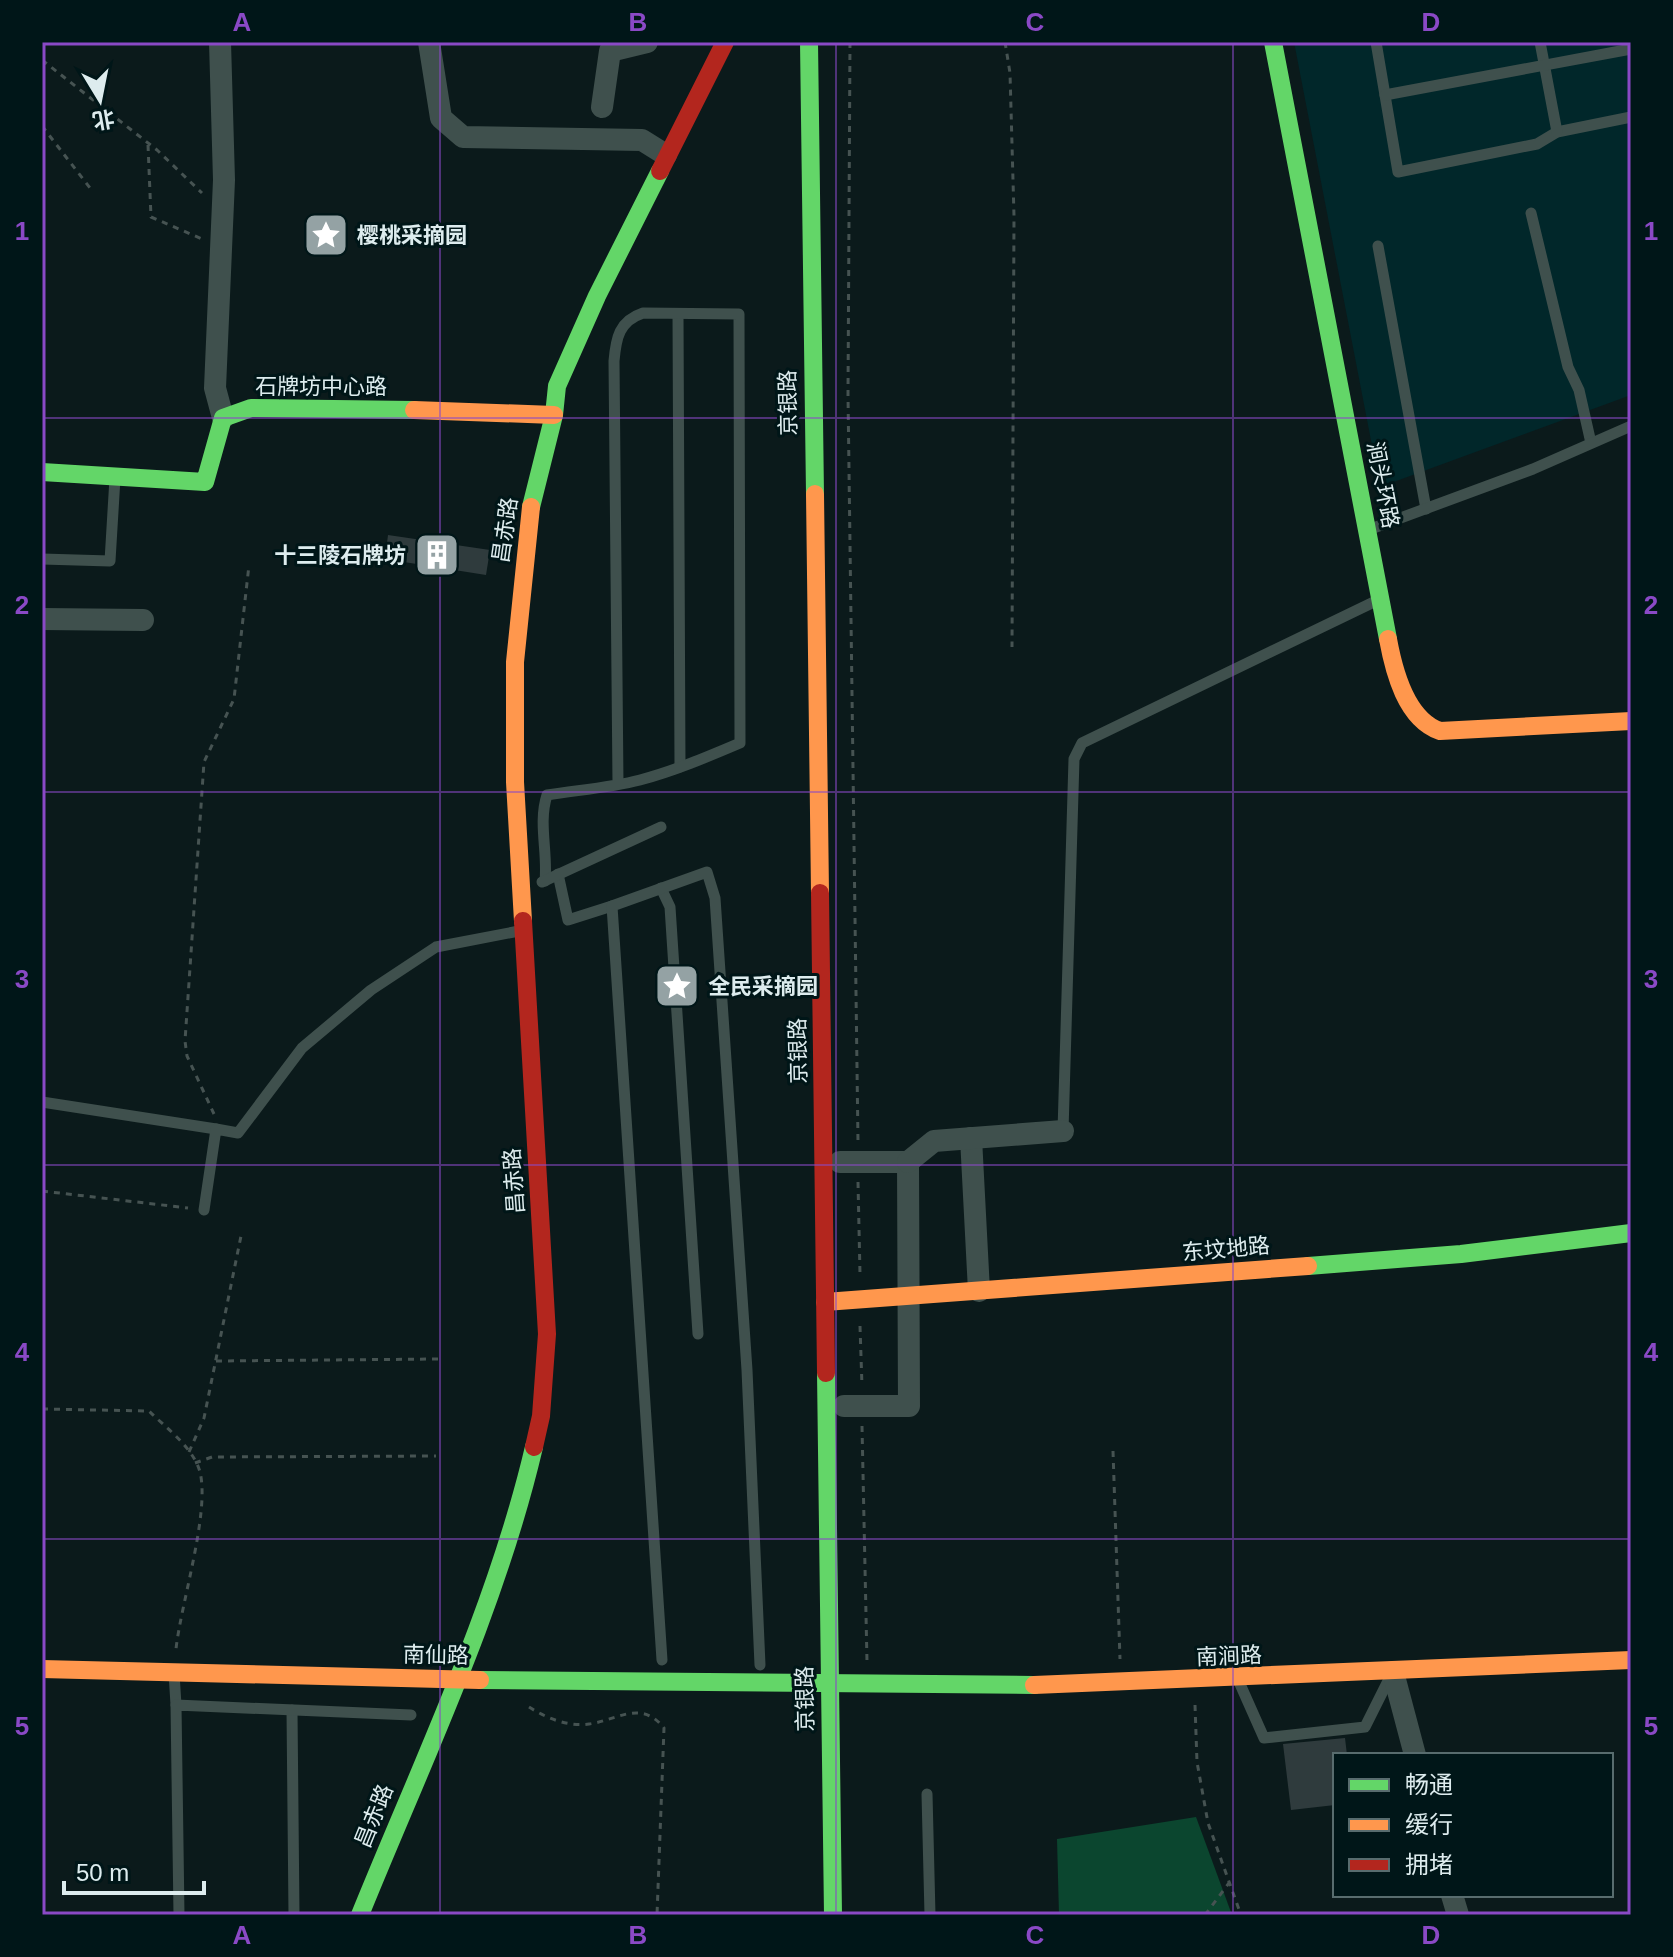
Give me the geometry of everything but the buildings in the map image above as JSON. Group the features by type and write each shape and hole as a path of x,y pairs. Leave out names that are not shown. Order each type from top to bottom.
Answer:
{"main road":[{"name":"昌赤路","path":"360,1915 456,1679 517,1512 541,1416 547,1334 520,892 515,662 528,520 554,415 557,386 666,155 725,42"},
{"name":"昌赤路","path":"554,415 623,264 739,42"},
{"name":"京银路","path":"809,42 826,795 842,1300 853,1406 849,1686 852,1915"},
{"name":"涧头环路","path":"1273,42 1392,661 1406,697 1423,725 1440,731 1631,721"},
{"name":"石牌坊中心路","path":"223,418 251,408 512,411 554,415"},
{"path":"42,472 205,482 223,418"},
{"name":"京银路","path":"825,736 833,419"},
{"name":"京银路","path":"826,795 849,1162 829,1685 833,1915"},
{"name":"东坟地路","path":"842,1300 1461,1254 1631,1233"},
{"name":"南涧路","path":"829,1685 1238,1680 1631,1660"},
{"name":"南仙路","path":"42,1669 829,1685"}],"street":[{"path":"220,42 223,213 215,388 223,418"},
{"path":"429,42 441,118 463,137 642,140 666,155"},
{"path":"602,107 610,51 647,42"},
{"path":"42,619 143,620"},
{"path":"849,1162 908,1162 934,1141 1063,1131"},
{"path":"971,1138 979,1291"},
{"path":"853,1406 909,1406 908,1162"},
{"path":"1393,1672 1414,1753"}],"lane":[{"path":"1376,42 1398,172 1537,144 1557,132 1631,117"},
{"path":"1540,42 1557,132"},
{"path":"1385,95 1631,49"},
{"path":"1531,213 1568,367 1579,390 1591,443"},
{"path":"1378,246 1426,509"},
{"path":"545,881 547,855 541,813 547,795 618,784 680,767 740,743 739,314 643,313 629,318 617,336 614,361 618,784"},
{"path":"678,314 680,767"},
{"path":"1368,530 1631,426"},
{"path":"42,559 110,561 115,476"},
{"path":"1063,1131 1074,759 1082,743 1381,599"},
{"path":"520,892 661,827"},
{"path":"558,874 568,920 707,872 715,898 747,1370 760,1665"},
{"path":"661,888 670,907 698,1334"},
{"path":"612,906 662,1660"},
{"path":"42,1102 238,1133 302,1048 371,990 436,947 522,931"},
{"path":"204,1210 216,1129"},
{"path":"174,1672 179,1915"},
{"path":"1238,1680 1264,1738 1365,1727 1393,1672"},
{"path":"176,1705 411,1715"},
{"path":"292,1710 294,1915"},
{"path":"927,1794 930,1915"}],"path":[{"path":"850,42 848,395 854,793 849,1162 842,1300 853,1406 868,1686"},
{"path":"1005,42 1010,73 1014,216 1012,647"},
{"path":"42,60 148,144 223,213"},
{"path":"42,126 90,188"},
{"path":"148,144 151,217 191,236 221,244"},
{"path":"216,1129 214,1110 187,1056 185,1041 204,762 234,699 249,565"},
{"path":"42,1191 204,1210"},
{"path":"189,1452 204,1418 241,1236"},
{"path":"216,1361 439,1359"},
{"path":"42,1409 149,1411 189,1452 200,1471 202,1511 174,1672"},
{"path":"1113,1451 1121,1683"},
{"path":"195,1463 212,1457 436,1456"},
{"path":"526,1680 529,1709 557,1721 591,1724 639,1711 655,1717 664,1728 657,1915"},
{"path":"1194,1681 1197,1762 1208,1823 1241,1915"},
{"path":"1205,1915 1229,1882"}],"shaded area":[{"path":"1294,42 1631,42 1631,395 1380,487"}],"green space":[{"path":"1196,1817 1232,1915 1059,1915 1057,1839"}],"traffic: fast":[{"path":"809,42 815,494"},
{"path":"1273,42 1388,639"},
{"path":"531,507 554,415 557,386 597,296 660,171"},
{"path":"42,472 205,482 223,418 251,408 414,410"},
{"path":"1308,1266 1461,1254 1631,1233"},
{"path":"826,1373 833,1915"},
{"path":"360,1915 479,1626 500,1567 534,1447"},
{"path":"480,1680 1034,1685"}],"traffic: slow":[{"path":"414,410 554,415"},
{"path":"815,494 820,893"},
{"path":"523,921 515,782 515,662 531,507"},
{"path":"1388,639 1398,679 1410,705 1428,725 1440,731 1631,721"},
{"path":"825,1302 1308,1266"},
{"path":"1034,1685 1631,1660"},
{"path":"42,1669 480,1680"}],"traffic: jam":[{"path":"660,171 725,42"},
{"path":"820,893 826,1373"},
{"path":"523,921 547,1334 541,1416 534,1447"}],"place":[{"name":"樱桃采摘园","path":"326,235"},
{"name":"十三陵石牌坊","path":"437,555"},
{"name":"全民采摘园","path":"677,986"}]}
